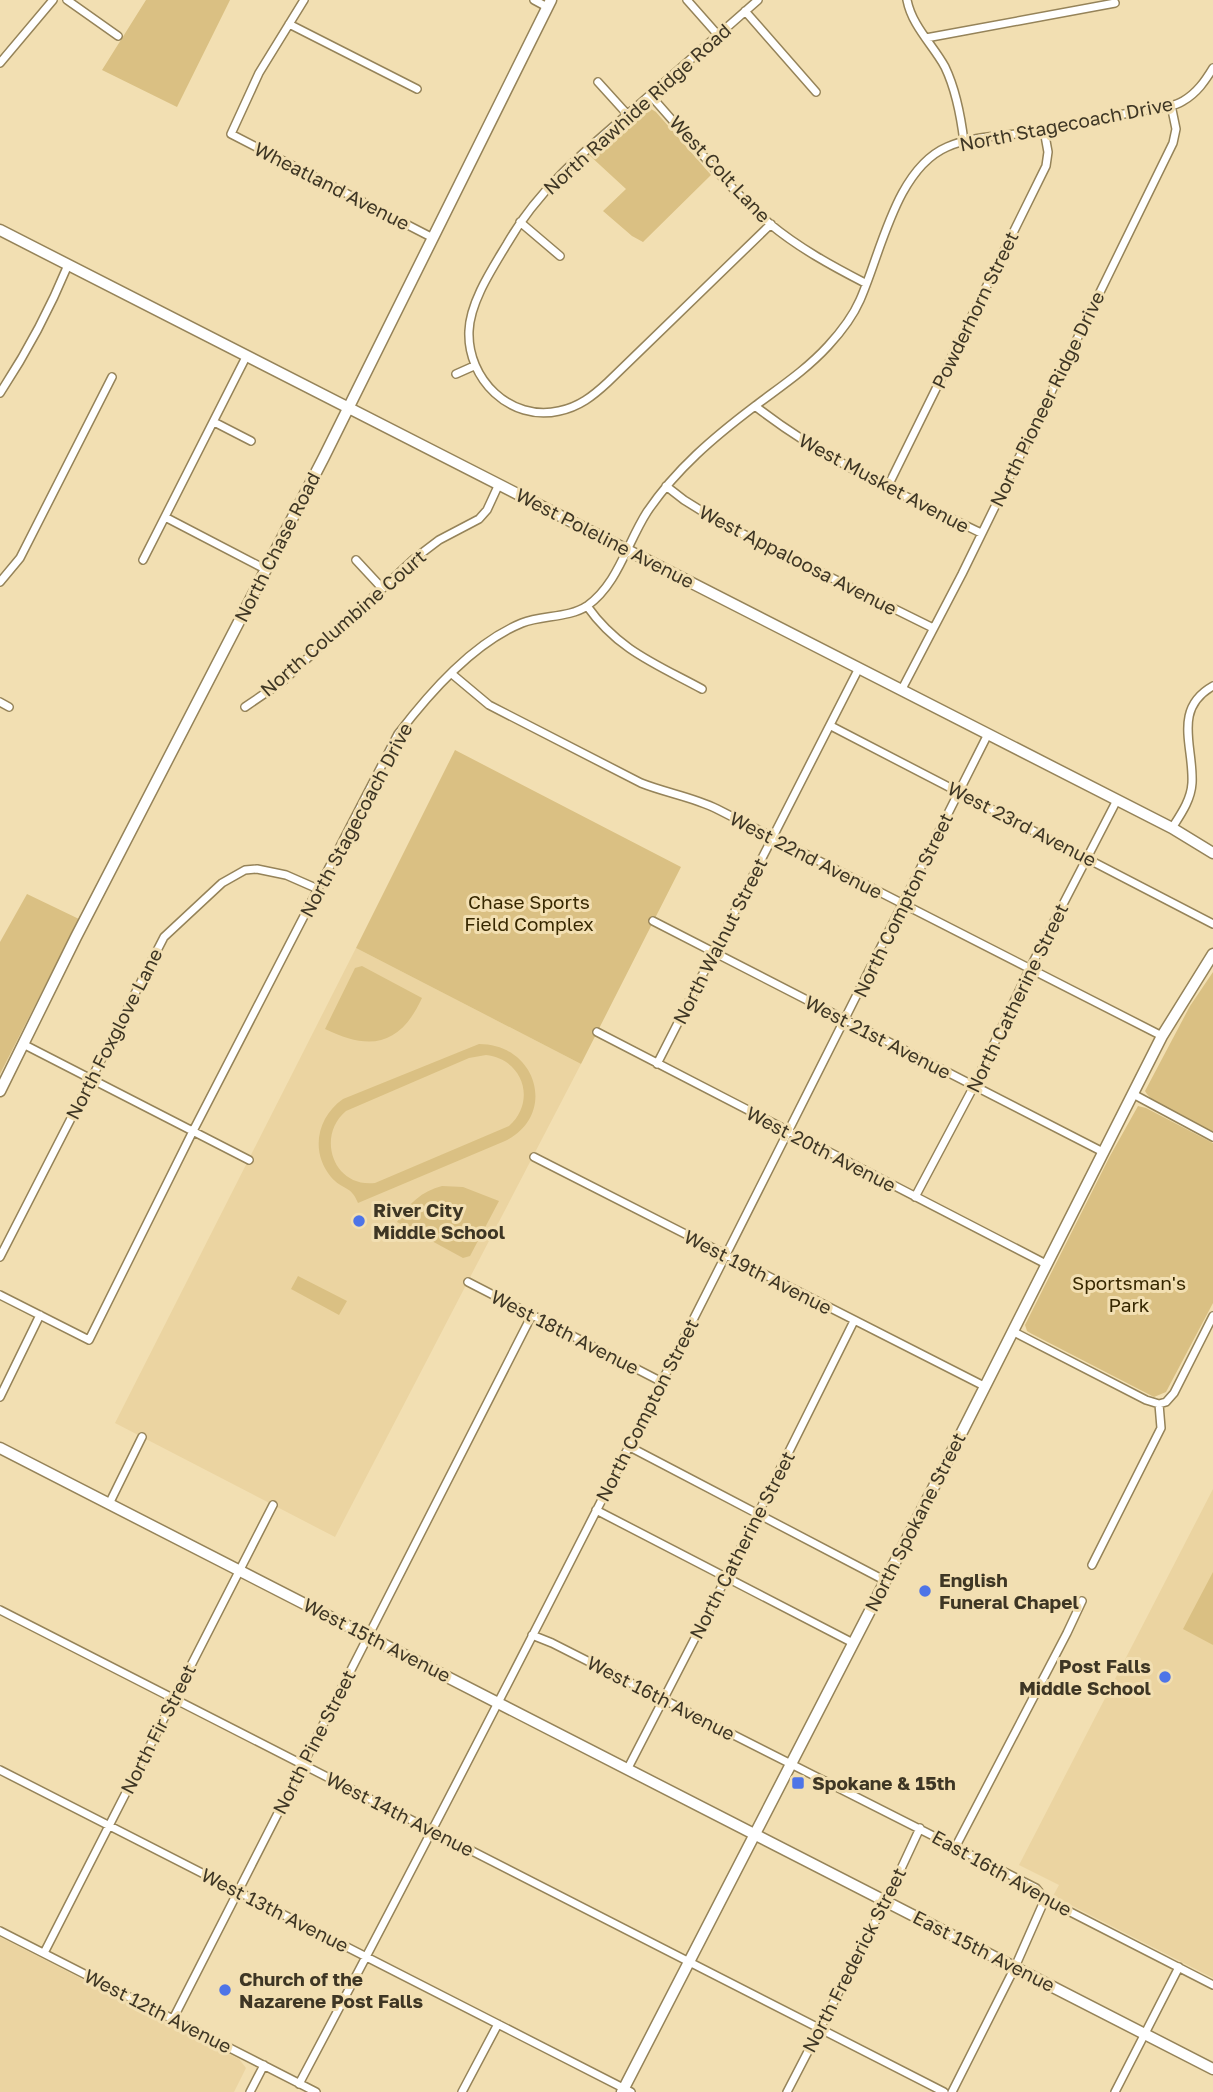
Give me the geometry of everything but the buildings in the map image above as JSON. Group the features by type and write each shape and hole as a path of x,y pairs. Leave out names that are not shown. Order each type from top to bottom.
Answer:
{"street":[{"path":"0,63 53,0"},
{"path":"67,0 118,36"},
{"path":"304,0 289,24 417,89"},
{"path":"534,0 549,3"},
{"path":"687,0 718,35"},
{"name":"North Rawhide Ridge Road","path":"474,366 469,345 471,315 490,274 520,222 572,163 758,0"},
{"path":"907,0 926,38 946,69 960,113 964,142"},
{"name":"North Chase Road","path":"0,1091 433,238 549,3"},
{"path":"926,38 1115,3"},
{"path":"745,11 816,92"},
{"name":"Wheatland Avenue","path":"289,24 260,73 230,134 433,238"},
{"name":"North Stagecoach Drive","path":"40,1315 89,1340 193,1131 398,734 418,707 498,634 525,622 576,612 601,593 614,575 646,514 666,486 701,449 798,375 828,346 860,300 912,176 933,155 947,146 1181,103 1194,93 1213,68"},
{"path":"598,82 627,114"},
{"name":"West Colt Lane","path":"650,94 733,188 771,224 814,256 865,283"},
{"name":"North Pioneer Ridge Drive","path":"902,690 1173,143 1176,129 1171,105"},
{"name":"Powderhorn Street","path":"887,488 1046,166 1048,152 1044,130"},
{"path":"520,222 560,256"},
{"path":"456,373 474,366 494,393 521,408 552,412 584,402 771,224"},
{"name":"West Poleline Avenue","path":"0,230 1211,850"},
{"path":"0,393 27,351 68,265"},
{"path":"143,560 246,357"},
{"path":"0,582 20,558 112,377"},
{"name":"West Musket Avenue","path":"755,406 806,444 887,488 981,533"},
{"path":"214,422 251,441"},
{"name":"North Columbine Court","path":"245,707 283,681 414,559 439,540 479,519 487,510 499,484"},
{"name":"West Appaloosa Avenue","path":"666,486 721,523 933,628"},
{"path":"165,517 265,569"},
{"path":"356,560 382,588"},
{"path":"587,606 622,645 702,689"},
{"name":"North Walnut Street","path":"657,1064 859,668"},
{"name":"West 22nd Avenue","path":"452,674 489,705 634,779 665,792 699,801 1162,1036"},
{"path":"1172,828 1186,807 1192,783 1188,721 1194,705 1213,686"},
{"path":"0,702 9,707"},
{"name":"West 23rd Avenue","path":"831,726 1213,923"},
{"name":"North Compton Street","path":"299,2084 662,1382 988,734"},
{"name":"North Catherine Street","path":"915,1196 974,1086 1030,968 1117,800"},
{"name":"North Foxglove Lane","path":"0,1257 164,937 222,883 245,870 257,869 286,875 318,889"},
{"name":"West 21st Avenue","path":"653,921 1103,1152"},
{"name":"North Spokane Street","path":"625,2091 789,1763 853,1643 1162,1036 1213,954"},
{"name":"West 20th Avenue","path":"597,1032 1046,1264"},
{"path":"23,1044 249,1160"},
{"path":"1133,1094 1213,1137"},
{"name":"West 19th Avenue","path":"534,1157 984,1385"},
{"name":"West 18th Avenue","path":"468,1282 662,1382"},
{"path":"0,1295 40,1315 0,1397"},
{"name":"North Pine Street","path":"173,2019 532,1315"},
{"path":"1012,1331 1146,1400 1159,1404 1166,1402 1174,1393 1213,1315"},
{"name":"North Catherine Street","path":"628,1768 854,1321"},
{"path":"1092,1565 1161,1428 1159,1404"},
{"path":"108,1504 142,1437"},
{"path":"628,1446 884,1580"},
{"name":"West 15th Avenue","path":"0,1448 755,1833"},
{"name":"North Fir Street","path":"44,1953 273,1505"},
{"path":"596,1510 853,1643"},
{"path":"956,1846 1082,1601"},
{"name":"West 14th Avenue","path":"0,1610 944,2092"},
{"name":"West 16th Avenue","path":"531,1635 789,1763"},
{"name":"East 16th Avenue","path":"789,1763 956,1846 1036,1888 1045,1899 1213,1985"},
{"name":"West 13th Avenue","path":"0,1770 625,2091"},
{"name":"North Frederick Street","path":"787,2092 886,1901 920,1828"},
{"name":"East 15th Avenue","path":"755,1833 1213,2069"},
{"path":"952,2092 1015,1967 1045,1899"},
{"name":"West 12th Avenue","path":"0,1931 316,2092"},
{"path":"1115,2092 1179,1967"},
{"path":"462,2092 498,2024"},
{"path":"250,2092 264,2065"}],"shaded area":[{"name":"River City Middle School","path":"356,948 581,1064 335,1537 115,1423"},
{"name":"Post Falls Middle School","path":"1213,1489 1213,1978 1053,1896 1059,1885 1019,1865"},
{"path":"0,1937 239,2059 246,2068 234,2092 0,2092"}],"green space":[{"path":"146,0 230,0 177,107 102,70"},
{"path":"648,107 656,112 711,175 643,242 603,211 626,189 588,154 639,110"},
{"name":"Chase Sports Field Complex","path":"455,750 681,867 581,1064 356,948"},
{"path":"27,894 79,919 0,1074 0,942"},
{"path":"362,966 422,998 404,1026 394,1035 382,1040 356,1040 325,1029 355,968"},
{"path":"1213,972 1213,1132 1166,1109 1145,1091 1190,1006"},
{"path":"479,1044 499,1047 515,1056 527,1068 534,1083 535,1099 531,1115 521,1129 505,1141 358,1203 349,1190 331,1177 320,1157 319,1135 322,1125 334,1106 343,1099","holes":["486,1055 499,1058 517,1073 524,1094 518,1116 509,1126 375,1183 360,1182 339,1169 331,1146 332,1134 337,1121 346,1111 469,1058"]},
{"name":"Sportsman's Park","path":"1138,1106 1213,1143 1213,1303 1166,1392 1154,1397 1032,1334 1027,1331 1025,1325"},
{"path":"442,1186 463,1187 499,1201 470,1256 463,1258 397,1222 416,1199"},
{"path":"298,1276 347,1301 339,1315 291,1289"},
{"path":"1213,1572 1213,1645 1183,1629"}],"place":[{"name":"River City Middle School","path":"359,1221"},
{"name":"English Funeral Chapel","path":"925,1591"},
{"name":"Post Falls Middle School","path":"1165,1677"},
{"name":"Spokane & 15th","path":"798,1783"},
{"name":"Church of the Nazarene Post Falls","path":"225,1990"}]}
